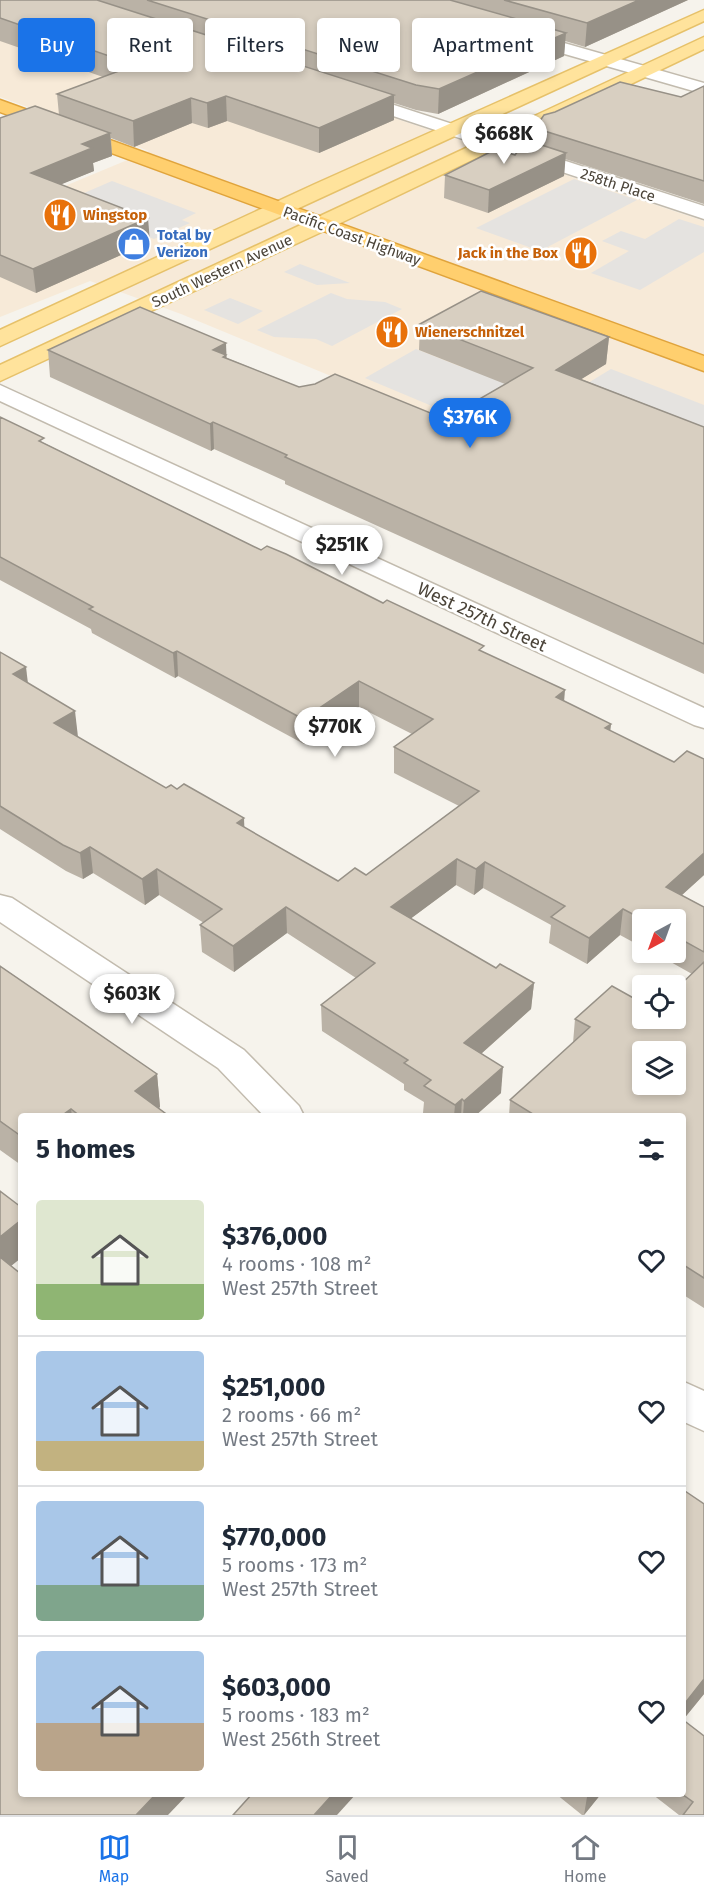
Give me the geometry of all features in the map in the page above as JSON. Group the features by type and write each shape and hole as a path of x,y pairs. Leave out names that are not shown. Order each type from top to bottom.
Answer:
{"highway":[{"name":"Pacific Coast Highway","path":"0,106 704,364"}],"main road":[{"name":"South Western Avenue","path":"0,339 704,15"},
{"name":"South Western Avenue","path":"0,374 321,225 490,142 704,42"}],"street":[{"path":"555,46 704,89"},
{"name":"258th Place","path":"336,92 704,213"},
{"name":"West 257th Street","path":"0,392 704,719"},
{"path":"0,906 231,1059 283,1113"},
{"path":"686,1402 704,1413"}],"shaded area":[{"path":"0,0 39,0 93,18 18,18 18,72 95,72 95,19 107,23 107,72 193,72 193,51 205,55 205,72 256,72 704,221 704,530 181,314 90,281 0,317 0,213 149,151 0,97"},
{"path":"574,179 637,200 540,251 476,228"},
{"path":"112,181 196,213 182,220 190,223 154,239 61,203"},
{"path":"679,219 704,227 704,252 640,290 591,273 629,251 602,241 621,231 645,239"},
{"path":"300,264 350,283 317,285 284,272"},
{"path":"331,293 347,299 385,302 402,309 332,346 316,339 274,337 257,330"},
{"path":"230,298 263,311 238,324 204,310"},
{"path":"416,349 464,368 479,360 517,375 494,432 365,378"},
{"path":"611,369 704,405 704,452 565,397"}],"building":[{"path":"0,0 97,0 153,18 107,18 107,55 95,51 95,18 18,18 18,24 0,18"},
{"path":"147,0 450,0 513,18 412,18 412,72 478,72 439,89 416,85 375,72 400,72 400,18 317,18 317,54 305,50 305,18 205,18"},
{"path":"504,0 639,0 587,23"},
{"path":"555,30 566,33 555,38"},
{"path":"193,31 205,35 205,72 305,72 305,67 394,95 319,128 226,96 207,103 191,98 133,121 57,94 116,72 193,72"},
{"path":"620,82 681,97 704,86 704,181 535,128 544,115"},
{"path":"35,106 110,133 82,144 92,148 31,173 148,218 33,269 0,255 0,118"},
{"path":"526,140 566,153 489,190 445,175 496,149 515,155"},
{"path":"481,291 609,337 556,370 704,427 704,644 285,457 287,455 213,422 210,424 48,350 140,307 226,343 213,350 226,355 223,357 299,387 315,384 335,374 445,419 533,368 420,324"},
{"path":"0,417 44,438 39,441 261,550 267,546 286,554 383,603 387,600 484,646 479,650 565,690 556,697 611,724 605,728 674,762 687,751 704,759 704,853 666,887 704,907 704,952 686,942 686,909 632,909 632,914 623,909 589,938 551,917 565,906 485,862 476,869 457,859 391,907 496,968 500,964 534,983 464,1043 503,1067 464,1101 462,1099 455,1105 424,1086 431,1080 404,1063 408,1060 321,1005 375,963 286,907 233,946 200,925 222,909 157,869 142,879 90,847 80,853 63,845 0,806 0,652 26,667 13,674 75,711 54,723 166,788 171,785 177,789 184,784 244,818 237,823 338,881 355,868 366,875 479,791 394,747 433,719 359,681 303,719 177,651 173,653 89,609 93,607 0,557"},
{"path":"704,962 704,1278 686,1267 686,1113 531,1113 510,1100 590,1027 575,1019 612,986 632,997 632,1029 686,1029 686,979"},
{"path":"0,966 157,1074 135,1091 165,1113 76,1113 71,1109 65,1113 18,1113 18,1134 0,1121"},
{"path":"0,1191 18,1205 18,1222 0,1237"},
{"path":"0,1257 18,1272 18,1797 153,1797 136,1815 0,1815"},
{"path":"686,1492 704,1504 704,1679 686,1702"},
{"path":"686,1722 704,1736 704,1815 683,1815 693,1802 686,1797"},
{"path":"249,1797 330,1797 314,1815 233,1815"}],"place":[{"name":"Wingstop","path":"60,215"},
{"name":"Total by Verizon","path":"134,244"},
{"name":"Jack in the Box","path":"581,253"},
{"name":"Wienerschnitzel","path":"392,332"}]}
